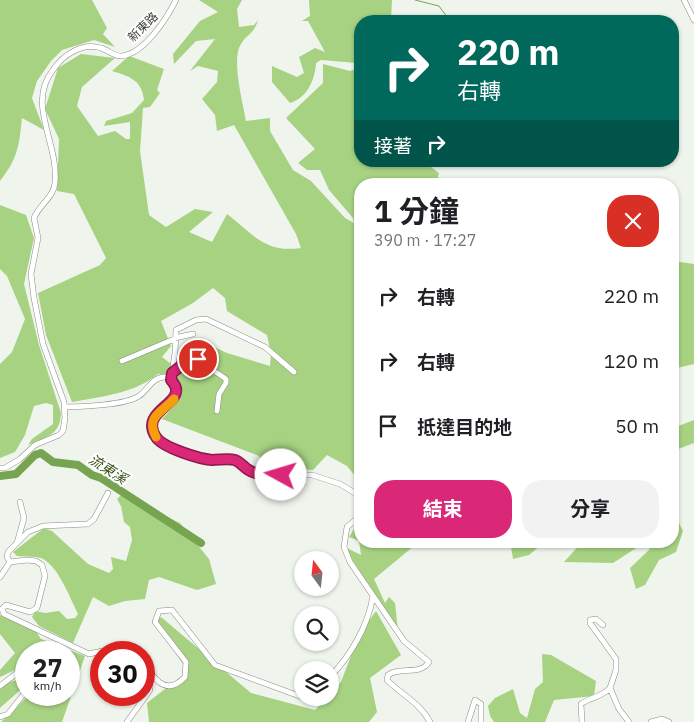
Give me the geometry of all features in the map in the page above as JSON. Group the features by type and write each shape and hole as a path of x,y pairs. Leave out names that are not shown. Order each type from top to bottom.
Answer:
{"street":[{"name":"新東路","path":"65,407 43,344 31,274 38,238 34,218 55,188 56,158 42,115 41,105 46,82 56,65 66,55 80,48 101,48 118,56 131,53 158,30 176,0"},
{"path":"684,0 694,20"},
{"path":"171,380 176,330 196,320 206,318 265,346 294,372"},
{"path":"122,361 174,339 193,334"},
{"path":"172,373 195,358 226,379 226,383 219,394 217,411"},
{"path":"0,468 5,468 20,459 35,445 62,433 65,407 85,407 131,400 139,396 158,378 166,377 176,387 175,395 170,403 157,413 152,422 155,436 162,443 204,458 235,460 249,470 264,475 312,475 340,484 354,492"},
{"path":"0,577 10,562 8,552 28,532 43,526 88,524 94,519 108,493"},
{"path":"17,543 24,518 20,502"},
{"path":"354,521 347,527 344,547 350,562 373,596 383,607 404,641 428,661 428,665 418,670 392,672 386,680 416,703 430,722"},
{"path":"10,562 36,561 42,565 45,576 37,608 30,612 6,605 2,609 4,614 90,654"},
{"path":"339,666 351,652 358,638 373,596"},
{"path":"155,680 174,685 185,678 186,662 155,622 159,611 172,610 215,665 294,694"},
{"path":"582,722 582,704 589,699 603,695 610,688 616,670 616,659 590,623 590,620 596,619 603,625"},
{"path":"0,686 15,675"},
{"path":"610,688 618,709 629,722"},
{"path":"468,722 475,700 481,704 481,722"},
{"path":"0,717 8,714 15,705"},
{"path":"127,722 138,706"},
{"path":"650,722 662,719 669,722"}],"green space":[{"path":"0,0 92,0 107,28 103,34 115,47 94,40 62,50 51,61 37,81 32,98 44,130 22,118 17,151 11,165 0,181"},
{"path":"199,0 242,0 237,9 239,27 254,25 258,20 253,31 241,44 238,51 237,70 246,121 270,118 270,131 293,170 311,181 345,218 354,223 354,475 347,466 327,455 313,470 263,466 259,456 162,419 175,405 180,382 172,376 158,374 128,390 72,402 46,335 38,293 100,265 106,258 74,194 57,191 59,139 45,109 58,68 81,54 115,58 82,87 77,106 98,136 115,131 126,139 130,139 130,122 104,126 106,121 132,113 144,100 141,88 134,80 112,71 129,56 164,69 157,90 160,93 150,107 143,108 140,151 149,215 166,227 195,209 213,212 189,232 212,242 227,214 261,241 269,245 278,248 301,248 296,234 234,125 217,131 215,115 202,99 217,82 218,71 198,66 190,71 215,39 196,41 174,64 173,54 200,21 218,12","holes":["213,288 225,298 227,311 267,335 271,354 270,366 227,353 201,341 174,366 162,357 171,346 161,321 193,303"]},
{"path":"309,0 392,0 391,15 354,15 354,63 321,60 316,63 314,76 309,88 296,101 290,103 272,82 272,66 297,77 304,73 299,57 315,48 325,52 308,21 302,21 310,16"},
{"path":"323,64 350,71 354,69 354,167 431,167 439,173 438,178 354,178 354,223 353,218 329,190 320,170 307,170 298,163 315,149 286,118 323,83"},
{"path":"0,205 26,215 34,238 24,284 39,345 61,413 60,421 55,431 47,437 28,445 32,439 53,424 53,405 46,403 34,406 25,435 15,452 0,458 0,364 12,352 25,319 7,276 0,269"},
{"path":"679,262 694,264 694,364 679,368"},
{"path":"694,420 694,443 679,449 679,426"},
{"path":"121,495 180,523 209,559 216,584 197,590 159,577 149,580 145,599 125,601 109,606 93,597 74,641 69,641 39,626 32,617 35,611 45,613 59,611 67,619 75,618 78,614 53,567 41,558 17,556 13,552 44,528 52,531 88,564 109,573 113,569 111,557 126,561 132,540 130,527 124,522 121,506 117,499"},
{"path":"679,523 683,531 679,543"},
{"path":"354,529 354,539 349,537"},
{"path":"347,548 361,555 360,548 412,548 374,579 385,603 389,597 395,603 398,631 348,553"},
{"path":"511,548 538,548 529,555 513,559"},
{"path":"577,548 636,548 613,563 564,562"},
{"path":"677,548 676,552 659,560 645,585 636,589 630,568 650,549"},
{"path":"376,611 401,655 370,678 377,712 369,722 149,722 147,706 155,706 155,697 188,671 154,623 161,617 251,693 294,704 294,706 315,710 319,706 339,706 339,684 359,635"},
{"path":"0,615 31,624 41,639 46,641 15,641 15,653 0,634"},
{"path":"15,653 15,670 0,677 0,670"},
{"path":"80,654 85,656 80,670"},
{"path":"542,654 551,655 596,681 594,696 554,700 545,722 494,722 490,716 488,706 495,698 513,689 520,713 527,718 535,689 543,682"},
{"path":"15,680 15,695 0,708 0,685"},
{"path":"18,706 68,706 62,722 1,722"}],"waterway":[{"path":"415,0 439,6 446,15"},
{"name":"流東溪","path":"0,476 16,474 35,455 41,453 53,462 78,465 201,543"}],"slow traffic":[{"path":"156,437 152,426 154,417 174,399"}],"route":[{"path":"198,359 191,358 172,373 171,380 176,387 175,395 170,403 154,417 152,426 155,436 162,443 193,455 211,460 235,460 252,472 268,476 281,475"}]}
